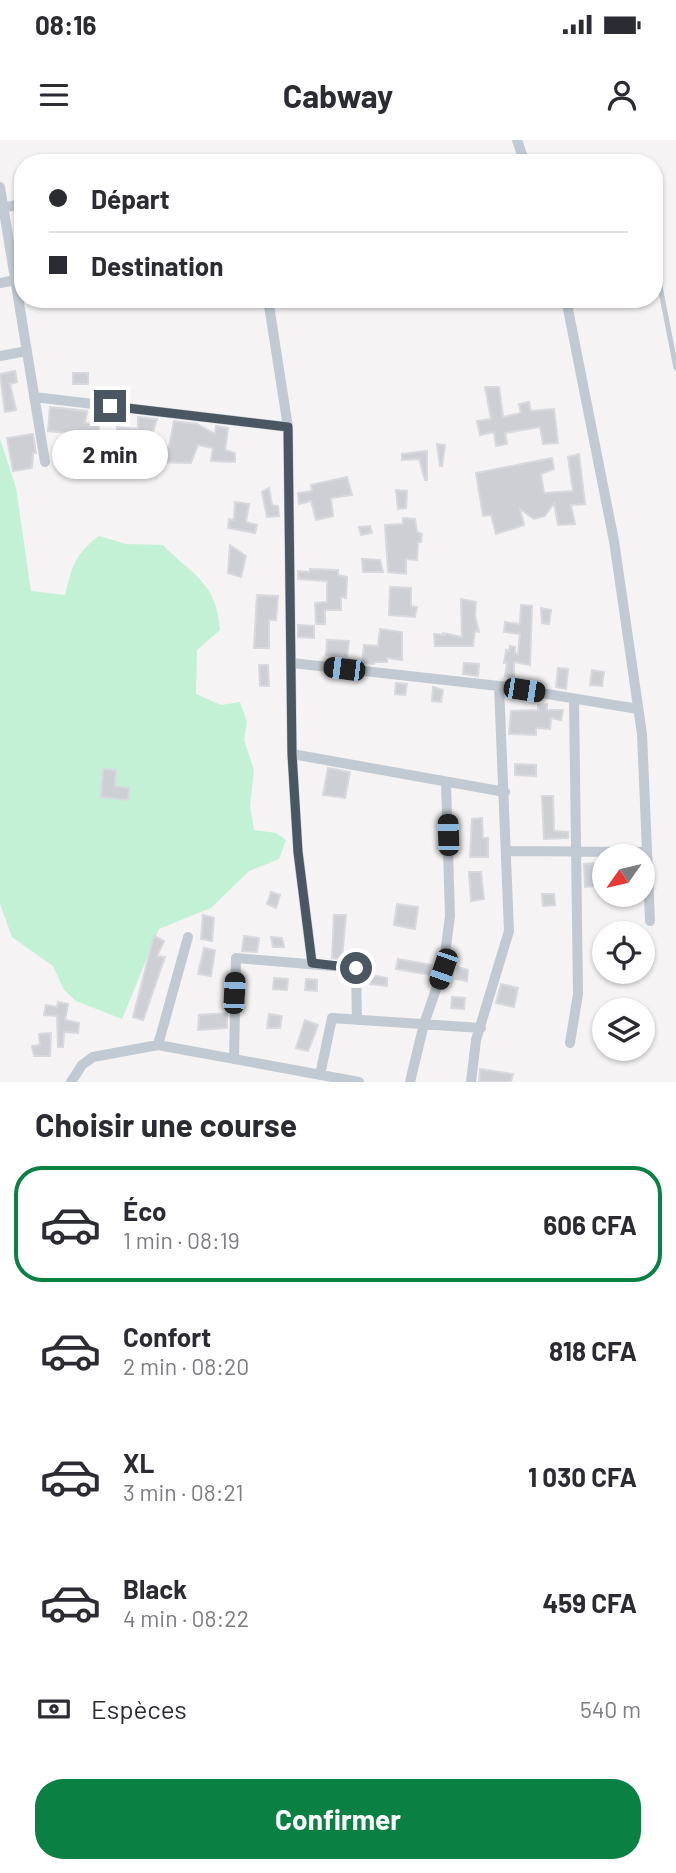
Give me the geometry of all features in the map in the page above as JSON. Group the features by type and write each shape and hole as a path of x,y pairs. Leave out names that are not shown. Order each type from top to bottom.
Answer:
{"street":[{"path":"0,187 14,274"},
{"path":"20,308 45,462"},
{"path":"269,308 288,427 292,754 298,852 312,963"},
{"path":"568,308 614,541 638,709 646,844"},
{"path":"0,356 27,351"},
{"path":"34,397 288,427"},
{"path":"292,663 499,686 638,709"},
{"path":"471,1082 476,1040 509,931 499,686"},
{"path":"570,1043 578,994 574,699"},
{"path":"292,754 505,792"},
{"path":"410,1082 424,1024 443,969 450,916 446,782"},
{"path":"506,851 592,852"},
{"path":"649,907 650,921"},
{"path":"158,1045 188,937"},
{"path":"234,1059 236,958 356,968 357,1020"},
{"path":"320,1075 332,1017 481,1028"},
{"path":"71,1082 82,1065 93,1057 158,1045 359,1082"}],"lane":[{"path":"663,302 676,368"}],"green space":[{"path":"0,439 16,488 31,591 65,595 76,561 99,536 126,544 163,545 202,581 214,601 220,630 197,650 196,694 221,705 240,702 247,722 244,740 254,770 250,806 254,830 276,833 286,840 279,859 249,871 211,908 159,929 122,1019 76,1001 64,990 53,966 12,937 0,904"}],"building":[{"path":"15,371 17,382 10,384 16,410 5,412 0,374"},
{"path":"73,373 88,373 88,384 73,384"},
{"path":"485,387 499,387 503,417 521,413 519,404 529,402 531,411 554,409 558,443 543,444 540,427 505,433 507,444 496,446 494,432 480,435 477,421 491,419"},
{"path":"50,407 87,411 85,423 99,424 99,434 86,434 82,458 73,456 73,443 65,442 68,433 48,431"},
{"path":"138,417 157,419 149,444 169,447 174,421 197,424 215,434 216,426 228,428 225,450 235,453 235,462 211,461 213,448 198,445 191,463 154,462 155,459 132,456 131,468 117,467 117,427 138,429"},
{"path":"33,434 36,453 33,453 32,468 13,471 7,438"},
{"path":"437,444 445,445 442,466 440,466"},
{"path":"427,451 425,480 419,459 402,460 402,454"},
{"path":"579,454 585,504 571,505 575,524 558,525 554,503 545,516 534,519 520,509 524,525 496,534 491,515 483,516 476,473 552,458 554,469 541,474 544,493 573,491 568,457"},
{"path":"347,477 352,495 331,498 333,516 316,520 311,501 299,504 298,493 312,491 311,485"},
{"path":"269,488 272,505 278,506 279,516 267,517 262,492"},
{"path":"396,490 407,491 406,508 398,509"},
{"path":"235,502 249,504 246,522 257,525 255,533 228,528 229,519 234,520"},
{"path":"403,518 415,519 417,532 422,534 421,542 418,542 417,560 406,559 406,574 388,572 385,525 403,524"},
{"path":"370,526 372,533 361,535 359,527"},
{"path":"230,545 246,556 241,577 228,573"},
{"path":"362,559 380,560 383,572 363,572"},
{"path":"310,569 338,570 338,575 347,577 346,598 341,597 341,610 325,610 325,624 316,624 315,603 327,602 327,581 298,579 298,571 310,572"},
{"path":"390,587 411,588 411,606 417,607 415,617 389,615"},
{"path":"257,595 278,596 276,620 269,620 269,648 254,648"},
{"path":"461,599 476,602 475,616 479,632 475,631 473,646 435,646 434,634 462,637"},
{"path":"521,605 532,606 530,665 514,662 514,678 505,676 507,663 504,663 506,650 509,651 510,646 515,647 515,653 518,654 520,634 504,632 505,622 520,624"},
{"path":"541,608 551,610 549,624 542,623"},
{"path":"298,625 314,626 314,638 298,637"},
{"path":"380,629 402,632 402,660 387,658 387,662 362,663 364,645 378,646"},
{"path":"327,640 349,641 347,657 326,655"},
{"path":"464,663 479,664 478,676 463,674"},
{"path":"259,665 268,665 269,686 260,686"},
{"path":"558,668 568,669 566,689 556,687"},
{"path":"592,670 604,672 602,686 590,685"},
{"path":"396,683 407,684 405,695 395,694"},
{"path":"433,687 443,690 441,702 432,701"},
{"path":"547,704 547,710 563,710 561,720 551,718 550,729 536,728 536,735 509,734 511,711 538,710 538,705"},
{"path":"515,764 536,765 536,776 515,775"},
{"path":"328,768 350,772 345,798 323,795"},
{"path":"103,769 116,770 115,786 129,788 128,800 101,797"},
{"path":"542,796 553,796 554,831 568,832 568,838 544,839"},
{"path":"482,818 483,838 488,838 488,857 470,857 472,819"},
{"path":"592,863 592,886 585,887 584,864"},
{"path":"469,872 481,872 484,899 471,901"},
{"path":"271,892 280,895 276,908 267,904"},
{"path":"542,894 554,894 555,905 543,906"},
{"path":"397,904 418,907 415,929 394,925"},
{"path":"203,915 214,918 212,941 201,939"},
{"path":"334,915 346,915 342,959 332,958"},
{"path":"154,936 164,941 157,956 165,957 143,1020 133,1017"},
{"path":"244,936 259,938 257,952 242,951"},
{"path":"271,937 282,938 284,947 273,947"},
{"path":"204,948 215,950 211,976 198,974"},
{"path":"398,959 432,965 431,975 396,969"},
{"path":"458,967 468,970 467,981 456,979"},
{"path":"371,975 387,978 387,986 370,984"},
{"path":"274,978 288,979 287,990 273,989"},
{"path":"306,979 317,980 317,991 305,990"},
{"path":"501,984 518,988 514,1007 496,1003"},
{"path":"452,997 465,998 464,1009 451,1008"},
{"path":"58,1002 68,1004 65,1020 79,1023 78,1033 64,1032 63,1047 58,1047 57,1016 44,1015 46,1005 57,1007"},
{"path":"227,1013 227,1028 198,1030 199,1015"},
{"path":"269,1014 282,1016 280,1028 267,1028"},
{"path":"305,1020 318,1025 308,1051 296,1048"},
{"path":"51,1033 50,1056 34,1056 32,1046 40,1045 39,1034"},
{"path":"480,1069 513,1074 511,1082 479,1082"}],"route":[{"path":"110,406 288,427 292,754 298,852 312,963 356,968"}]}
